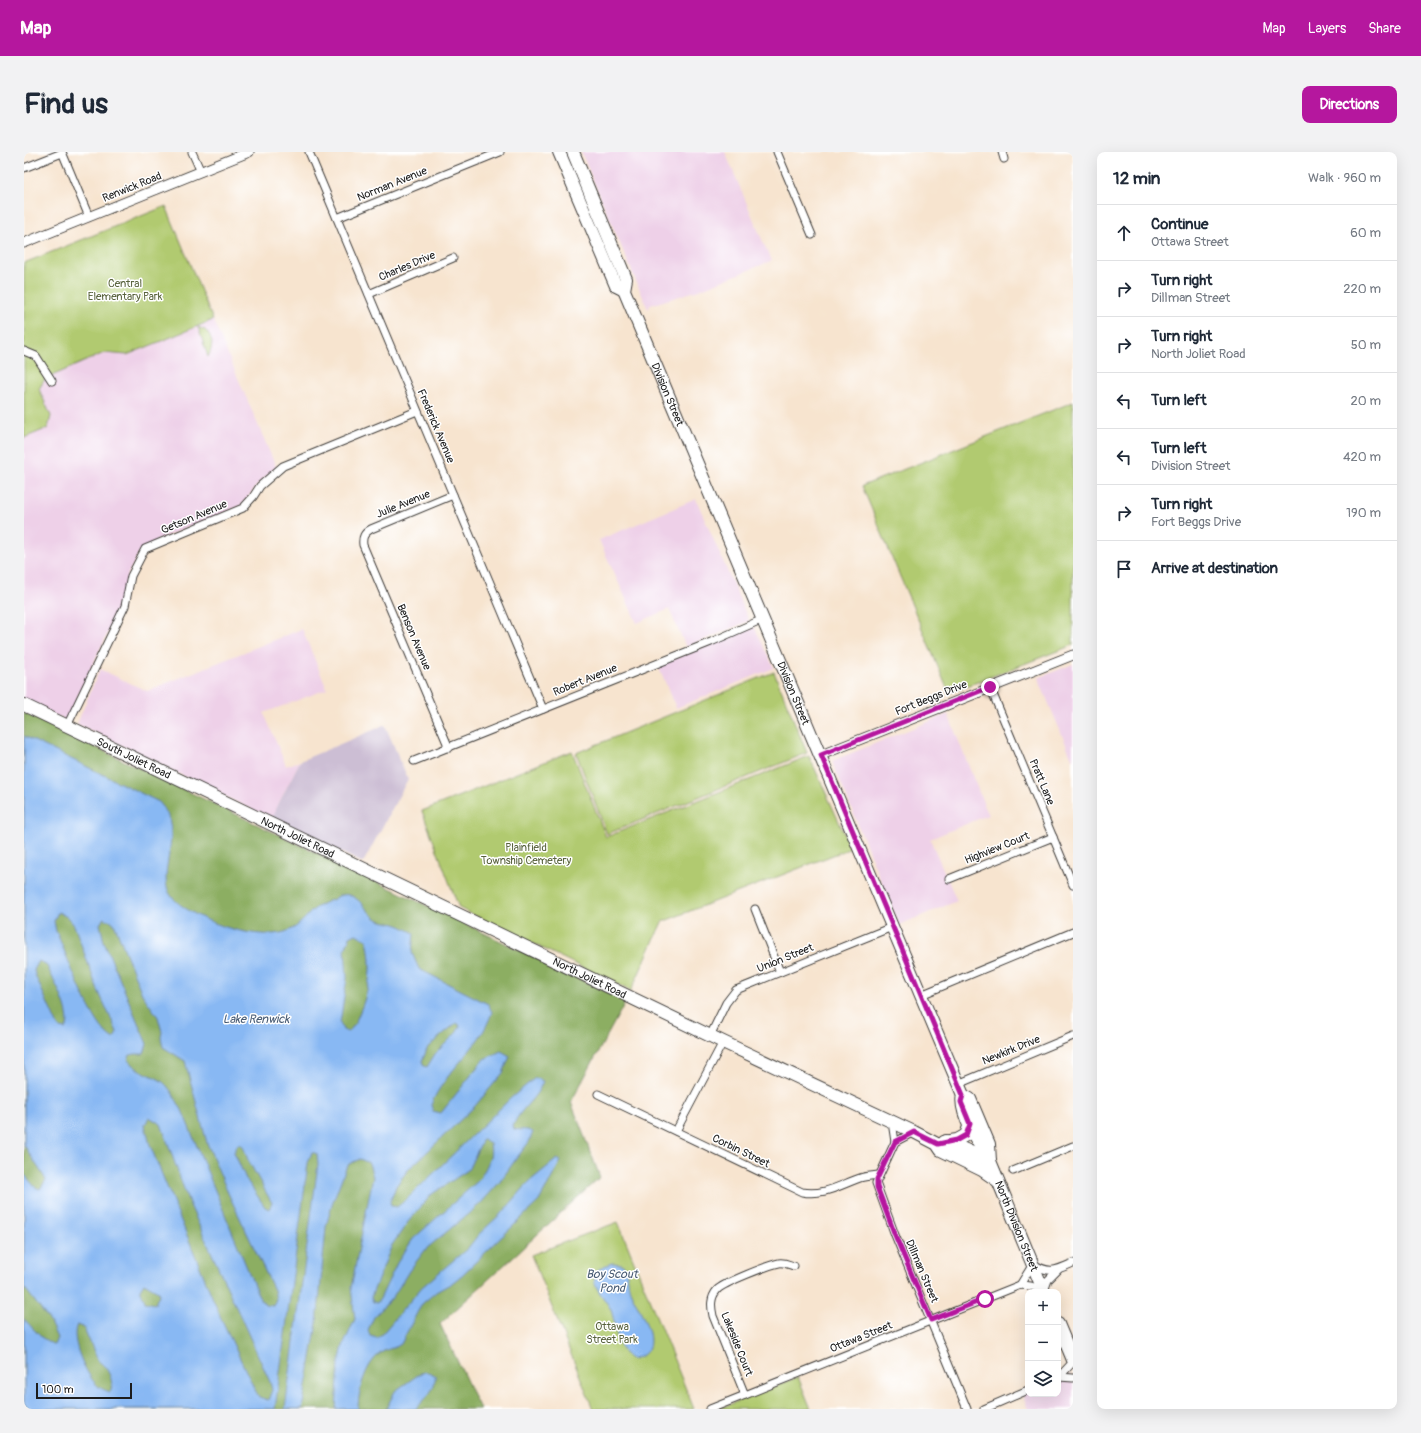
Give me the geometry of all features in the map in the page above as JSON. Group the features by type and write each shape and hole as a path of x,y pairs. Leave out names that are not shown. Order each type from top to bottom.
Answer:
{"main road":[{"name":"Division Street","path":"559,152 616,286 624,290"},
{"name":"Division Street","path":"573,152 626,279 624,290 821,755 958,1084 963,1095 970,1099 989,1144 990,1160"},
{"name":"South Joliet Road","path":"24,705 243,811"},
{"name":"North Joliet Road","path":"243,811 892,1122 942,1143 990,1160"},
{"name":"Division Street","path":"963,1095 961,1102 977,1143 990,1160"},
{"path":"942,1143 957,1140 966,1135 970,1124"},
{"name":"North Joliet Road","path":"942,1143 941,1150 982,1170 998,1181"},
{"name":"North Division Street","path":"990,1160 1043,1289"},
{"path":"1058,1325 1073,1361"}],"street":[{"path":"24,168 62,152 89,217"},
{"path":"192,152 201,172"},
{"name":"Renwick Road","path":"24,243 249,152"},
{"name":"Frederick Avenue","path":"309,152 543,709"},
{"name":"Norman Avenue","path":"337,218 500,152"},
{"path":"777,152 812,235"},
{"name":"Charles Drive","path":"368,294 453,258"},
{"path":"24,351 36,356 52,380"},
{"name":"Getson Avenue","path":"67,726 125,606 131,576 145,549 243,508 260,486 283,466 417,411"},
{"name":"Julie Avenue","path":"364,535 371,529 453,495"},
{"name":"Benson Avenue","path":"364,535 363,545 449,748"},
{"name":"Robert Avenue","path":"414,761 711,642 763,619"},
{"name":"Fort Beggs Drive","path":"821,755 1073,655"},
{"name":"Pratt Lane","path":"990,687 1073,885"},
{"name":"Highview Court","path":"949,879 1053,837"},
{"path":"755,909 780,972"},
{"name":"Union Street","path":"710,1036 731,994 736,990 892,926"},
{"path":"921,995 1073,932"},
{"name":"Newkirk Drive","path":"958,1084 1073,1036"},
{"path":"676,1131 723,1042"},
{"name":"Corbin Street","path":"598,1094 802,1192 812,1194 824,1193 861,1178 879,1175"},
{"path":"892,1122 895,1142 914,1132"},
{"name":"Dillman Street","path":"895,1142 879,1175 876,1183 877,1187 895,1235 967,1409"},
{"path":"1013,1171 1073,1146"},
{"name":"Lakeside Court","path":"745,1395 713,1316 711,1306 713,1297 717,1290 725,1284 780,1263 794,1266"},
{"path":"1038,1289 1031,1286 1020,1285 1033,1264 1047,1271 1058,1270 1073,1263"},
{"path":"1045,1289 1048,1280 1058,1270"},
{"name":"Ottawa Street","path":"710,1409 1020,1285"},
{"path":"1061,1375 1073,1361"},
{"path":"1061,1377 1073,1378"},
{"path":"984,1409 1025,1391"}],"shaded area":[{"path":"581,152 725,152 771,261 699,290 650,305 648,309"},
{"path":"213,320 276,467 258,484 241,506 164,537 140,551 128,574 123,601 66,721 24,700 24,438 48,427 50,416 39,389 45,379 105,353 127,355"},
{"path":"696,499 749,621 686,647 669,609 637,623 599,540"},
{"path":"754,626 774,668 676,708 658,665"},
{"path":"302,629 327,689 264,713 286,766 300,761 271,819 77,724 100,669 147,691"},
{"path":"1073,664 1073,761 1038,678"},
{"path":"948,714 988,815 930,839 957,901 899,925 832,761"},
{"path":"385,725 408,779 363,863 271,819 300,761"},
{"path":"1070,1374 1073,1381 1073,1409 1028,1409 1022,1394 1025,1392 1025,1397 1061,1397 1061,1378"}],"green space":[{"name":"Central Elementary Park","path":"166,206 213,320 127,355 104,353 45,379 39,389 51,416 48,428 24,438 24,263"},
{"path":"198,327 205,330 211,339 212,346 208,357"},
{"path":"1073,402 1073,645 949,693 862,486"},
{"path":"774,672 807,753 607,834 576,753"},
{"name":"Lake Renwick","path":"24,713 626,1001 571,1102 600,1177 440,1324 480,1409 24,1409"},
{"name":"Plainfield Township Cemetery","path":"572,751 606,837 809,756 851,848 662,922 631,991 459,908 422,811"},
{"name":"Ottawa Street Park","path":"618,1222 694,1409 593,1409 531,1255"},
{"path":"798,1377 811,1409 718,1409"}],"water":[{"name":"Lake Renwick","path":"24,736 159,802 167,814 171,826 171,839 166,877 167,888 172,897 182,906 212,922 229,928 264,934 279,933 292,929 317,907 341,895 351,896 356,898 375,918 398,925 414,933 412,953 419,969 488,1004 492,1012 487,1025 472,1048 437,1092 431,1105 433,1111 441,1113 484,1059 501,1051 510,1056 503,1073 475,1106 407,1171 396,1186 390,1202 391,1206 397,1207 407,1199 511,1098 535,1078 543,1081 537,1093 520,1114 513,1126 514,1129 533,1132 529,1142 499,1183 480,1204 426,1249 409,1271 393,1297 374,1317 368,1330 370,1336 377,1338 382,1334 422,1287 468,1248 479,1234 504,1211 530,1181 557,1159 561,1161 539,1201 462,1275 452,1283 436,1292 423,1303 401,1344 384,1351 372,1361 361,1385 358,1409 336,1409 339,1363 343,1346 355,1319 351,1288 373,1177 369,1163 360,1159 349,1164 345,1170 332,1204 326,1227 317,1323 302,1409 285,1409 318,1164 317,1154 312,1152 308,1163 275,1409 30,1409 24,1404 24,1319 41,1337 54,1345 57,1338 49,1320 24,1287 24,1174 35,1187 40,1189 46,1180 24,1144","holes":["58,912 67,917 74,925 97,988 117,1032 114,1039 106,1033 89,1007 56,931 54,921","104,918 114,923 142,994 158,1017 162,1032 161,1037 163,1047 185,1061 207,1143 228,1193 274,1290 276,1299 273,1306 265,1305 259,1297 182,1110 170,1089 160,1080 138,1069 128,1060 130,1055 144,1054 147,1044 104,942 100,924","356,934 367,940 370,959 366,996 356,1021 348,1032 343,1030 340,1023 347,978 345,949 350,937","39,961 46,964 65,1006 68,1023 66,1029 60,1028 56,1022 34,970","456,1023 460,1025 457,1032 435,1054 427,1067 424,1066 422,1061 428,1047","149,1117 161,1124 189,1203 270,1382 272,1390 268,1400 259,1397 220,1316 150,1145 145,1125","483,1139 490,1143 490,1158 479,1180 413,1239 397,1263 380,1299 377,1303 373,1302 371,1297 392,1245 408,1222 432,1194 468,1170","238,1144 243,1146 248,1160 272,1203 269,1209 265,1207 246,1179 234,1152","144,1283 158,1291 159,1295 155,1304 145,1302 140,1289","77,1325 84,1328 98,1361 105,1367 110,1375 112,1384 110,1392 99,1387 94,1382 80,1358 75,1339"]},
{"name":"Boy Scout Pond","path":"612,1263 622,1264 624,1267 631,1293 649,1332 650,1341 648,1349 642,1356 631,1359 626,1356 620,1344 611,1310 597,1288 594,1279 598,1270"},
{"path":"424,1371 435,1376 435,1381 432,1390 422,1403 415,1409 386,1409 395,1391"}],"route":[{"path":"985,1299 931,1320 895,1235 877,1187 877,1179 895,1142 914,1132 938,1144 946,1141 957,1140 966,1135 970,1124 961,1102 963,1095 821,755 990,687"}]}
